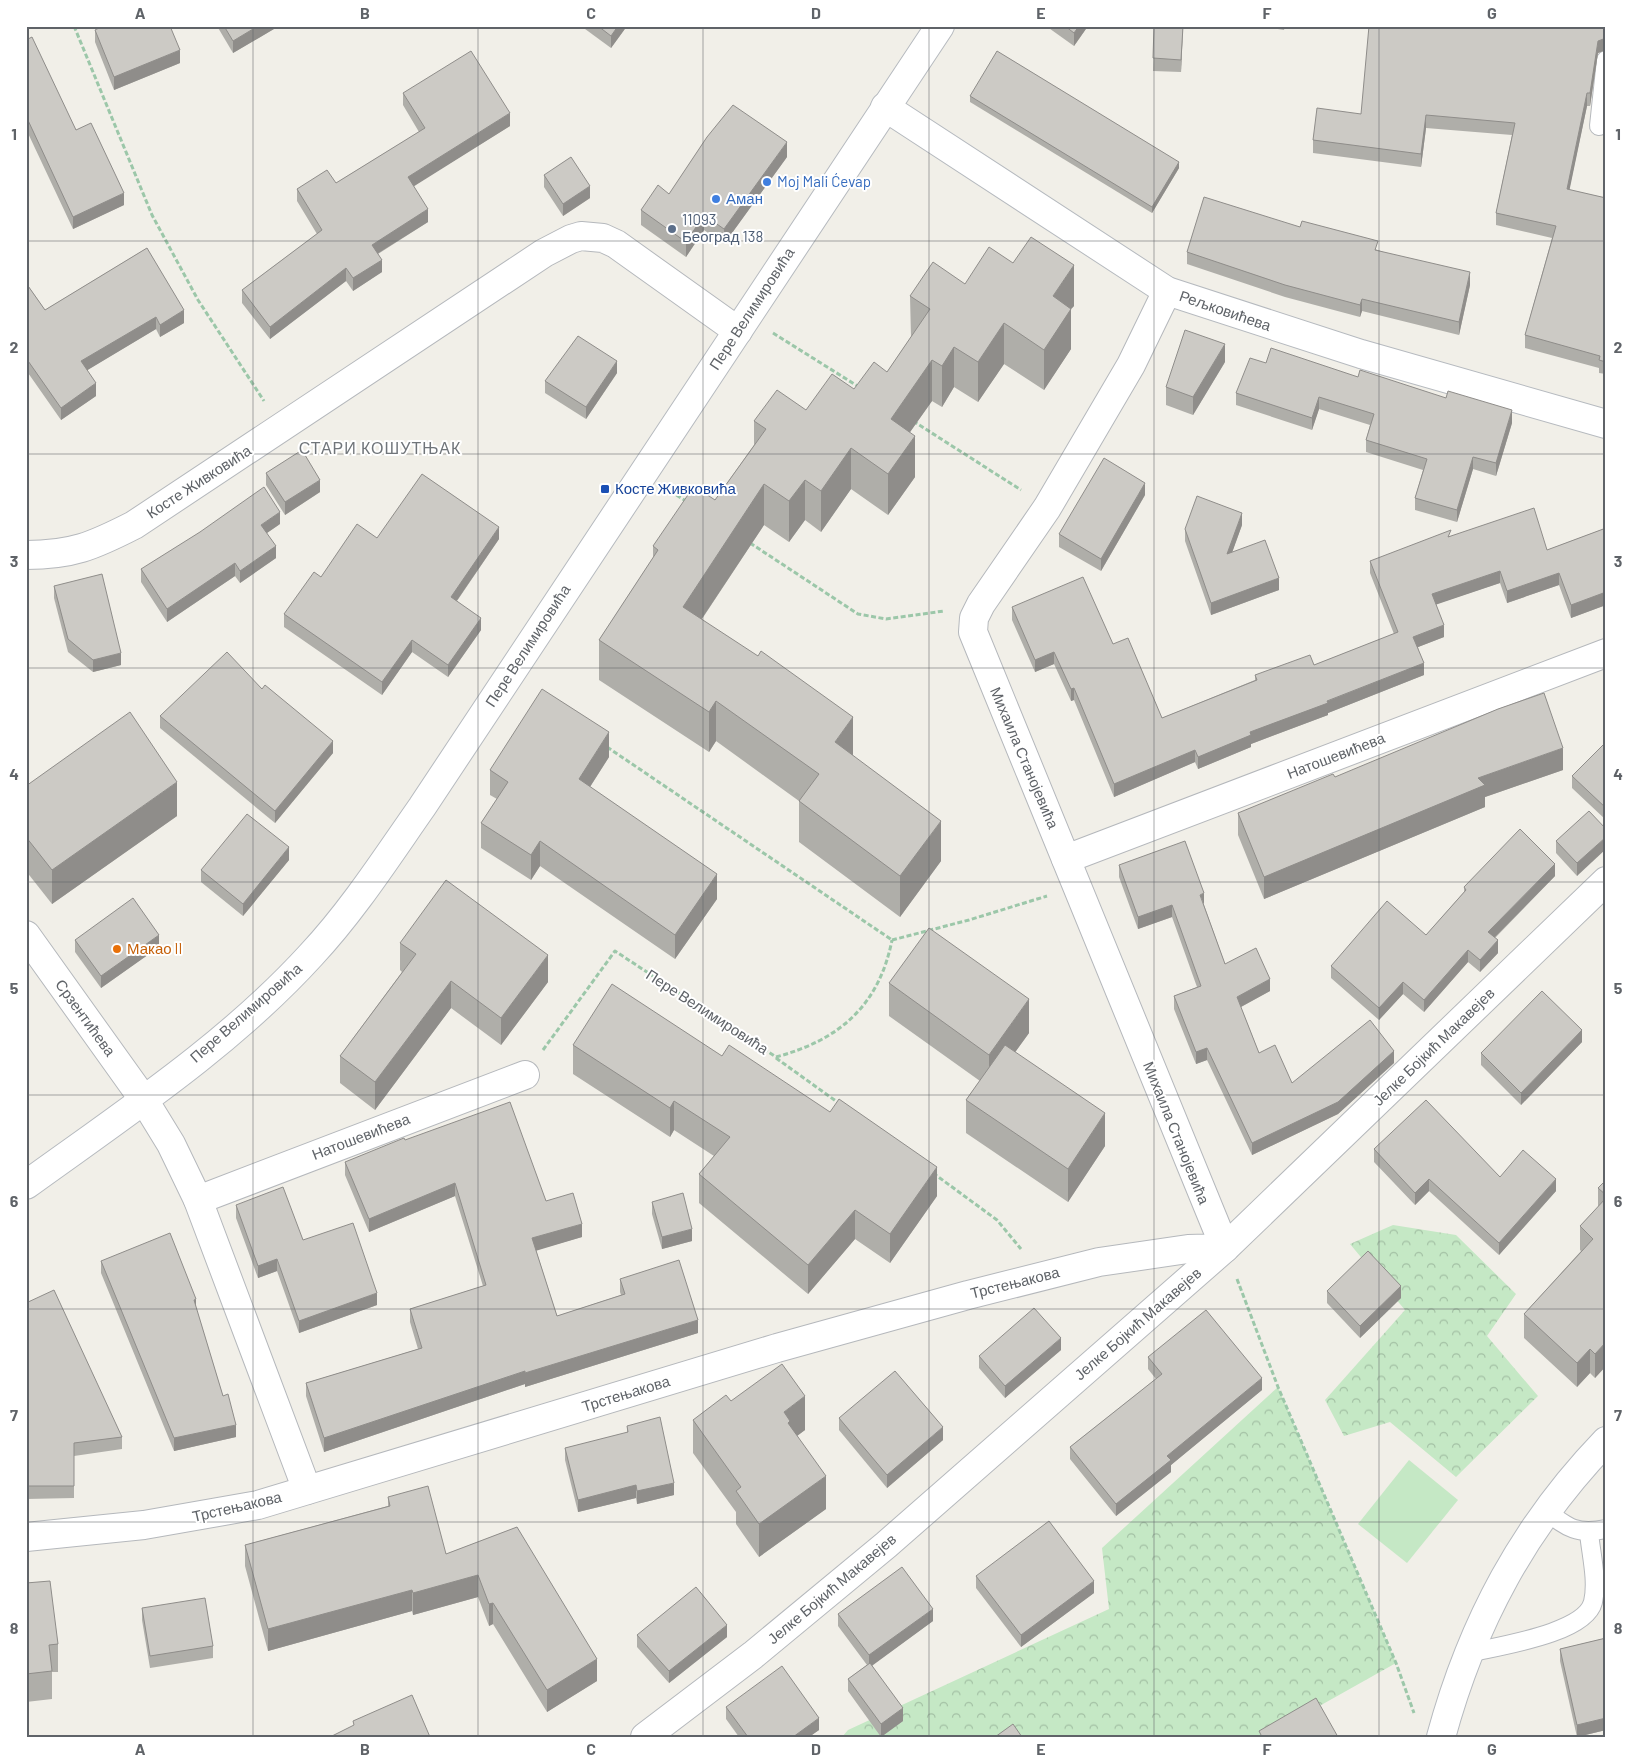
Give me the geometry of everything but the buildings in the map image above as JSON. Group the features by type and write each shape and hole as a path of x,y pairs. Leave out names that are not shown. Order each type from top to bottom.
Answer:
{"street":[{"name":"Пере Велимировића","path":"26,1185 144,1100 272,995 312,955 339,922 422,807 940,26"},
{"name":"Рељковићева","path":"885,107 1166,291 1361,354 1606,424"},
{"name":"Косте Живковића","path":"26,555 64,554 97,544 134,525 544,253 571,239 581,236 603,238 616,244 742,324"},
{"name":"Михаила Станојевића","path":"1166,291 1131,364 1047,508 980,604 974,618 974,640 1225,1248"},
{"name":"Натошевићева","path":"1066,859 1606,653"},
{"name":"Јелке Бојкић Макавејев","path":"644,1737 753,1655 886,1545 1225,1248 1606,881"},
{"name":"Срзентићева","path":"26,935 144,1100 171,1144 198,1200 307,1490"},
{"name":"Натошевићева","path":"198,1200 525,1075"},
{"name":"Трстењакова","path":"26,1537 204,1516 258,1505 777,1348 1045,1276 1098,1262 1188,1249 1225,1248"},
{"path":"1441,1737 1468,1653 1489,1604 1506,1571 1546,1511 1606,1441"}],"lane":[{"path":"1600,126 1606,60"},
{"path":"1468,1653 1563,1629 1583,1617 1593,1603 1598,1531 1567,1526 1546,1511"}],"path":[{"path":"74,26 152,216 198,300 281,428"},
{"path":"742,324 865,391"},
{"path":"906,417 1006,479 1047,508"},
{"path":"668,489 692,505"},
{"path":"742,538 858,614 886,619 980,604"},
{"path":"602,744 892,940 969,920 1076,886"},
{"name":"Пере Велимировића","path":"776,1057 805,1050 853,1018 875,992 887,965 892,940"},
{"name":"Пере Велимировића","path":"525,1075 614,951 776,1057 847,1109"},
{"path":"926,1168 997,1220 1045,1276"},
{"path":"1225,1248 1278,1387 1396,1663 1416,1717"}],"green space":[{"path":"1393,1225 1456,1235 1516,1294 1487,1336 1538,1396 1456,1477 1390,1422 1344,1436 1325,1400 1405,1310 1350,1244"},
{"path":"1278,1387 1396,1663 1264,1737 842,1737 848,1730 1109,1609 1102,1548"},
{"path":"1409,1460 1458,1500 1407,1563 1358,1524"}],"place":[{"name":"Moj Mali Ćevap","path":"767,182"},
{"name":"Аман","path":"716,199"},
{"name":"11093 Београд 138","path":"672,229"},
{"name":"Косте Живковића","path":"605,489"},
{"name":"Макао II","path":"117,949"}],"district":[{"name":"СТАРИ КОШУТЊАК","path":"380,448"}]}
